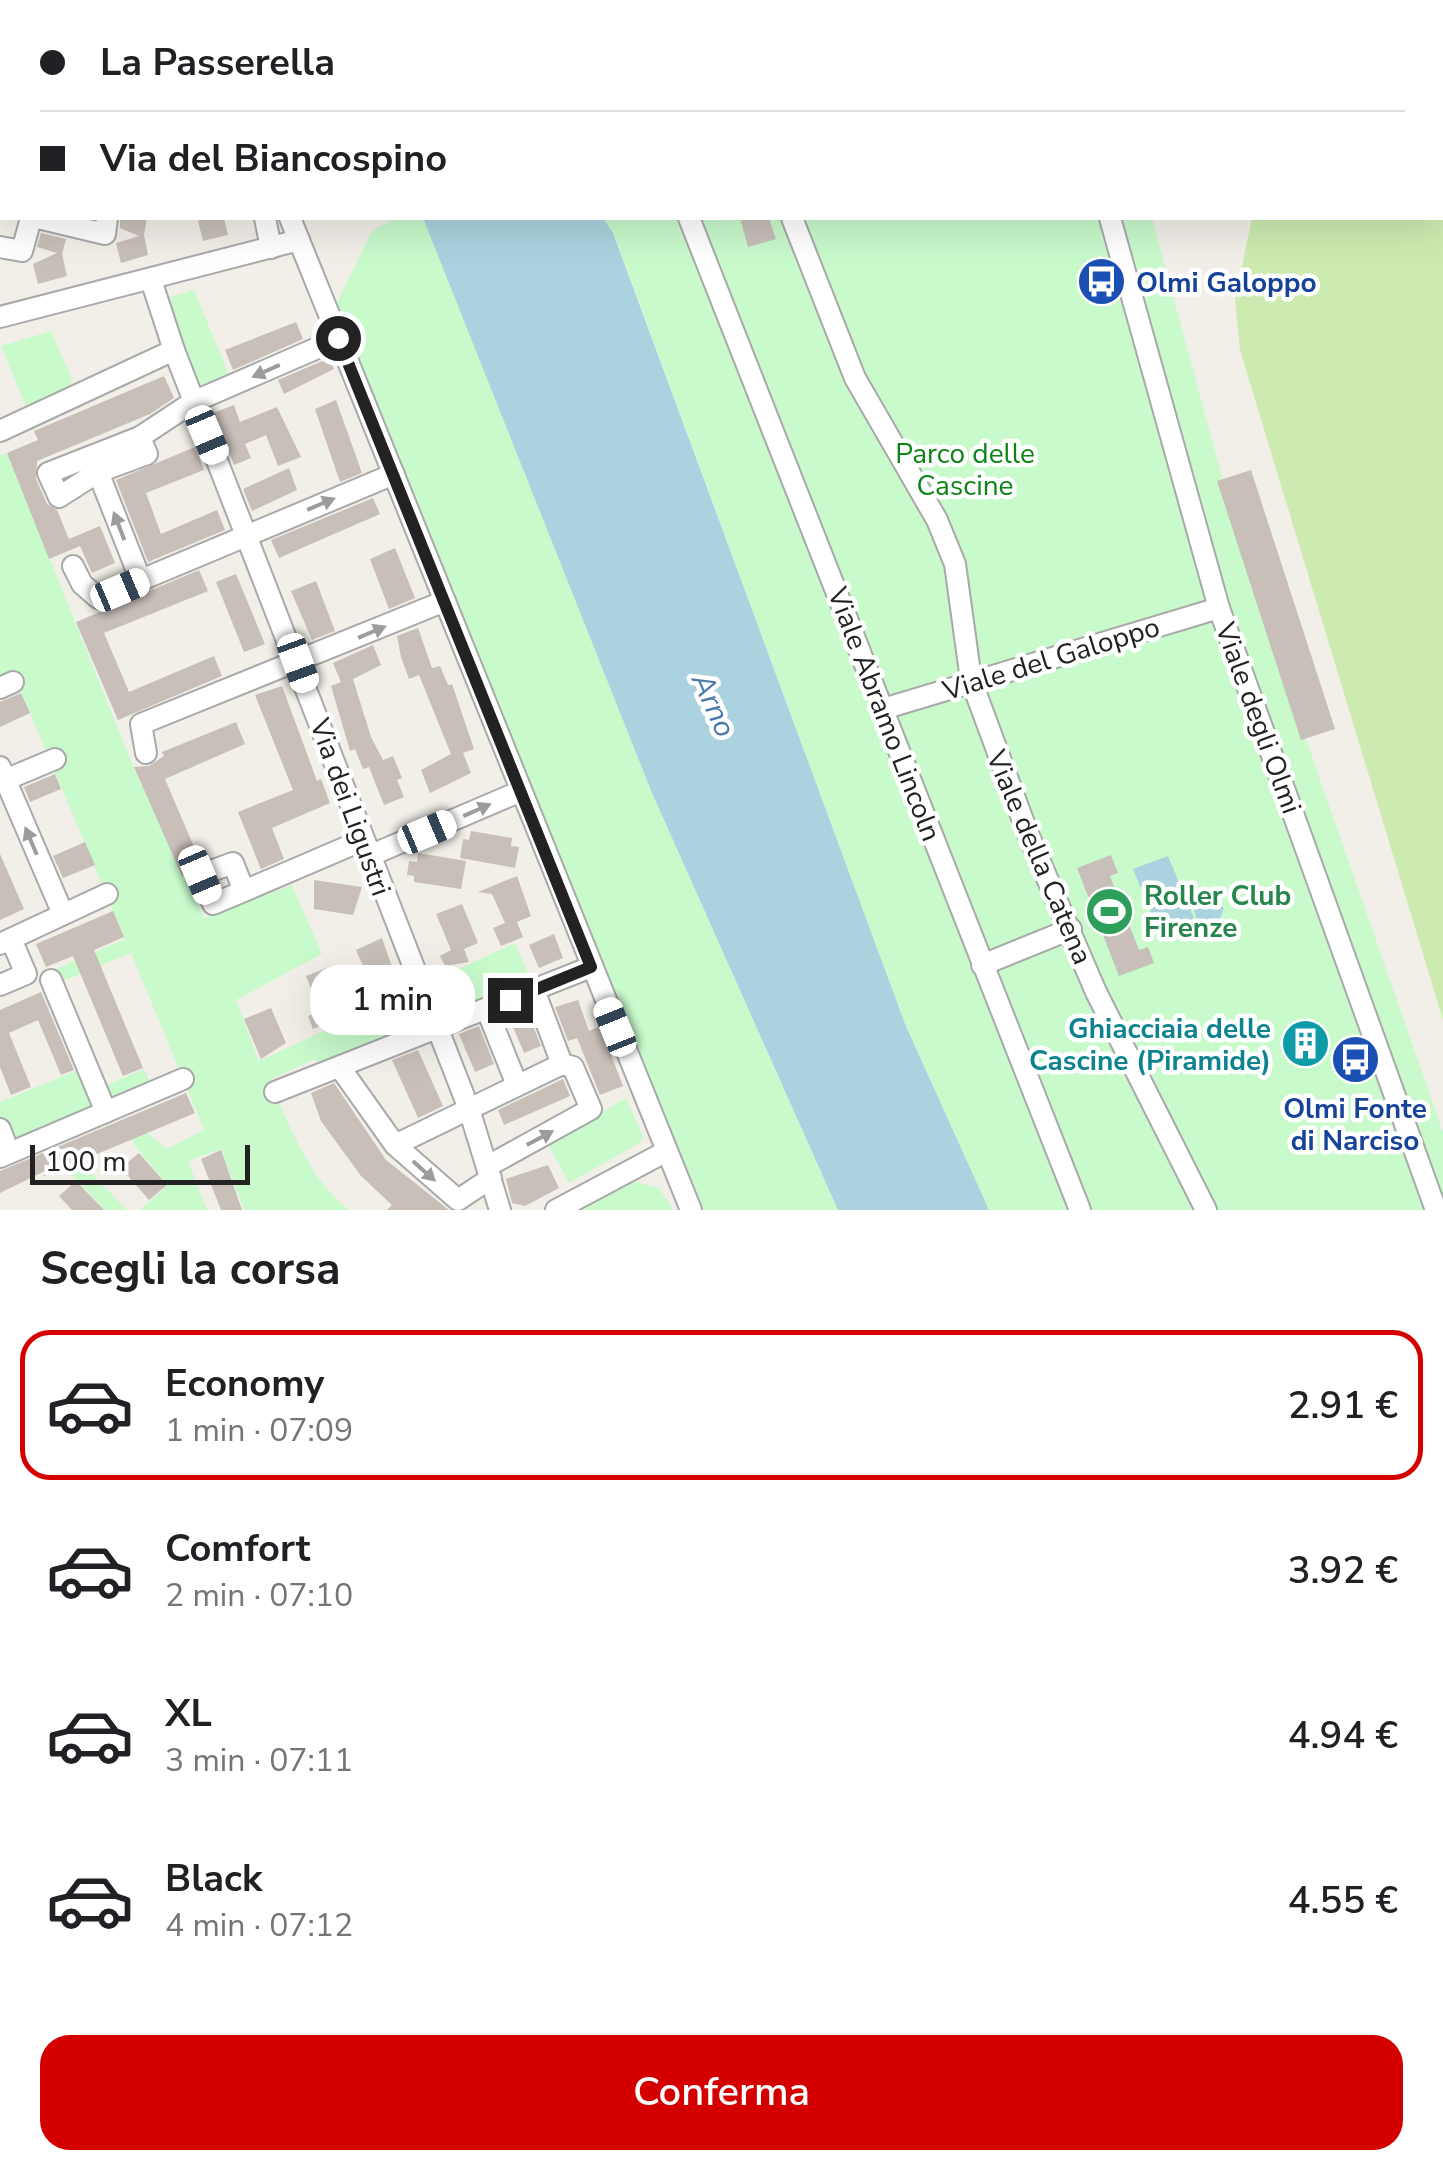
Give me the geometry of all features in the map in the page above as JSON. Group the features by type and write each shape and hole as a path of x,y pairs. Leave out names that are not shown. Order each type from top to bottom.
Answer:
{"street":[{"path":"0,247 22,250 33,220"},
{"path":"43,220 105,234 107,220"},
{"path":"265,220 271,248"},
{"path":"291,220 691,1210"},
{"name":"Viale Abramo Lincoln","path":"691,220 1080,1210"},
{"name":"Viale della Catena","path":"793,220 855,378 937,520 955,564 971,680 1001,768 1096,992 1206,1210"},
{"name":"Viale degli Olmi","path":"1111,220 1219,608 1436,1210"},
{"path":"0,317 300,240"},
{"name":"Via dei Ligustri","path":"151,280 193,402 298,663 468,1109 500,1210"},
{"path":"140,437 146,454 98,472 58,497 48,473 140,437 193,402 338,338"},
{"path":"0,430 174,350"},
{"path":"98,472 141,581"},
{"path":"72,566 82,584 98,598 394,474"},
{"path":"146,753 141,724 445,601"},
{"name":"Viale del Galoppo","path":"883,709 1219,608"},
{"path":"55,759 3,774 63,914"},
{"path":"244,891 521,791"},
{"path":"0,985 26,974 5,942 107,894"},
{"path":"982,965 1071,929"},
{"path":"275,1092 436,1032 591,967"},
{"path":"51,980 106,1112"},
{"path":"534,990 562,1064"},
{"path":"487,1010 517,1086"},
{"path":"341,1068 396,1145 458,1200 489,1172 591,1109 573,1067 562,1064 396,1145"},
{"path":"0,1129 5,1155 183,1079"},
{"path":"556,1210 665,1152"}],"green space":[{"path":"392,220 424,220 652,793 838,1210 700,1210 336,305 372,231"},
{"name":"Parco delle Cascine","path":"604,220 1153,220 1248,573 1443,1132 1443,1210 989,1210 905,1024 616,239"},
{"path":"1252,220 1443,220 1443,1020 1240,350 1235,300"},
{"path":"194,290 231,380 201,392 164,299"},
{"path":"51,331 72,379 65,396 28,411 1,346"},
{"path":"7,453 133,766 204,918 292,885 322,954 236,1000 259,1061 515,943 532,983 322,1071 315,1059 269,1080 311,1167 349,1210 244,1210 221,1149 188,1161 207,1210 140,1210 168,1185 135,1146 123,1120 139,1113 148,1134 167,1149 204,1130 131,953 56,984 50,971 125,939 15,677 0,683 0,456"},
{"path":"90,1065 100,1088 144,1069 152,1086 11,1146 0,1119 0,1102"},
{"path":"626,1098 643,1136 641,1142 569,1183 548,1144"},
{"path":"74,1140 91,1173 127,1210 105,1210 69,1172 58,1147"},
{"path":"632,1181 659,1188 673,1210 583,1210"}],"water":[{"name":"Arno","path":"424,220 604,220 613,233 905,1024 989,1210 838,1210 652,793"},
{"path":"1168,856 1196,923 1161,937 1133,869"},
{"path":"1188,890 1210,896 1224,908 1217,927 1198,924"}],"building":[{"path":"120,220 147,220 144,235 148,255 121,263 116,243 139,236 120,228"},
{"path":"224,220 228,235 203,241 198,221"},
{"path":"741,220 770,220 776,239 748,247"},
{"path":"41,233 66,239 62,254 67,276 38,284 33,264 57,253 37,247"},
{"path":"296,322 303,339 233,370 225,350"},
{"path":"329,358 334,369 284,394 278,380"},
{"path":"164,376 174,398 150,414 37,461 36,479 47,504 57,510 69,539 100,526 115,563 92,573 80,546 49,559 7,453 38,440 34,431"},
{"path":"336,400 362,473 340,482 315,409"},
{"path":"234,405 240,422 277,407 301,457 278,466 266,435 245,444 251,458 234,465 213,413"},
{"path":"195,447 204,470 146,493 161,534 217,510 225,530 148,562 116,480"},
{"path":"289,468 297,490 252,511 243,489"},
{"path":"1251,470 1335,729 1301,740 1217,481"},
{"path":"373,498 380,514 279,558 271,540"},
{"path":"395,548 415,598 389,609 370,559"},
{"path":"199,570 208,591 104,633 129,692 214,656 222,676 118,720 76,622"},
{"path":"236,574 265,644 244,652 216,582"},
{"path":"316,581 335,631 312,640 291,591"},
{"path":"418,628 432,668 440,666 448,685 452,684 474,749 463,753 471,773 430,793 421,770 451,754 419,675 409,679 401,657 397,636"},
{"path":"373,645 381,665 353,679 371,737 383,760 393,756 402,778 397,780 404,797 384,805 369,767 363,769 355,749 350,751 331,686 341,682 333,663"},
{"path":"282,686 317,781 321,779 330,803 272,828 284,859 261,869 238,812 293,790 255,695"},
{"path":"21,693 30,713 0,727 0,702"},
{"path":"236,722 245,744 165,779 200,861 182,876 134,767 149,766 164,756 162,752"},
{"path":"55,774 61,789 30,802 24,787"},
{"path":"471,831 512,838 511,846 519,847 515,868 460,858 463,839 469,840"},
{"path":"85,842 95,865 63,878 53,856"},
{"path":"418,853 466,861 461,889 414,882 414,876 407,875 409,861 417,862"},
{"path":"0,854 24,909 0,920"},
{"name":"Roller Club Firenze","path":"1111,855 1118,873 1110,876 1139,950 1148,947 1154,963 1119,976 1077,868"},
{"path":"517,876 531,916 517,922 523,937 501,946 493,928 505,923 492,894 478,892"},
{"path":"314,880 362,887 353,915 314,909"},
{"path":"462,904 478,943 464,949 469,962 445,966 440,956 451,950 436,914"},
{"path":"113,911 124,937 94,950 143,1068 123,1076 73,956 46,967 36,944"},
{"path":"554,934 563,958 539,968 529,945"},
{"path":"382,938 398,984 386,989 390,999 365,1009 360,994 373,989 356,950"},
{"path":"331,966 346,1004 332,1009 336,1020 313,1029 308,1016 320,1012 306,976"},
{"path":"41,992 74,1070 61,1075 38,1020 9,1033 31,1087 11,1095 0,1067 0,1010"},
{"path":"578,1000 589,1031 600,1026 623,1086 600,1095 577,1038 568,1041 555,1007"},
{"path":"271,1008 286,1043 261,1059 244,1019"},
{"path":"526,1008 541,1046 524,1053 508,1015"},
{"name":"Ghiacciaia delle Cascine (Piramide)","path":"1310,1024 1326,1048 1302,1065 1285,1041"},
{"path":"479,1026 494,1064 475,1072 459,1034"},
{"path":"418,1050 443,1106 418,1118 392,1060"},
{"path":"563,1079 570,1096 504,1125 498,1110"},
{"path":"334,1083 386,1160 449,1210 387,1210 392,1205 361,1176 321,1121 311,1093"},
{"path":"186,1093 195,1113 42,1177 51,1168 0,1193 0,1171"},
{"path":"221,1150 242,1210 221,1210 201,1159"},
{"path":"139,1153 167,1185 149,1200 121,1168"},
{"path":"548,1165 559,1188 525,1206 512,1203 506,1179"},
{"path":"76,1181 104,1210 72,1210 59,1196"}],"place":[{"name":"Olmi Galoppo","path":"1101,282"},
{"name":"Roller Club Firenze","path":"1109,911"},
{"name":"Ghiacciaia delle Cascine (Piramide)","path":"1306,1044"},
{"name":"Olmi Fonte di Narciso","path":"1355,1060"}],"route":[{"path":"338,338 591,967 510,1000"}]}
